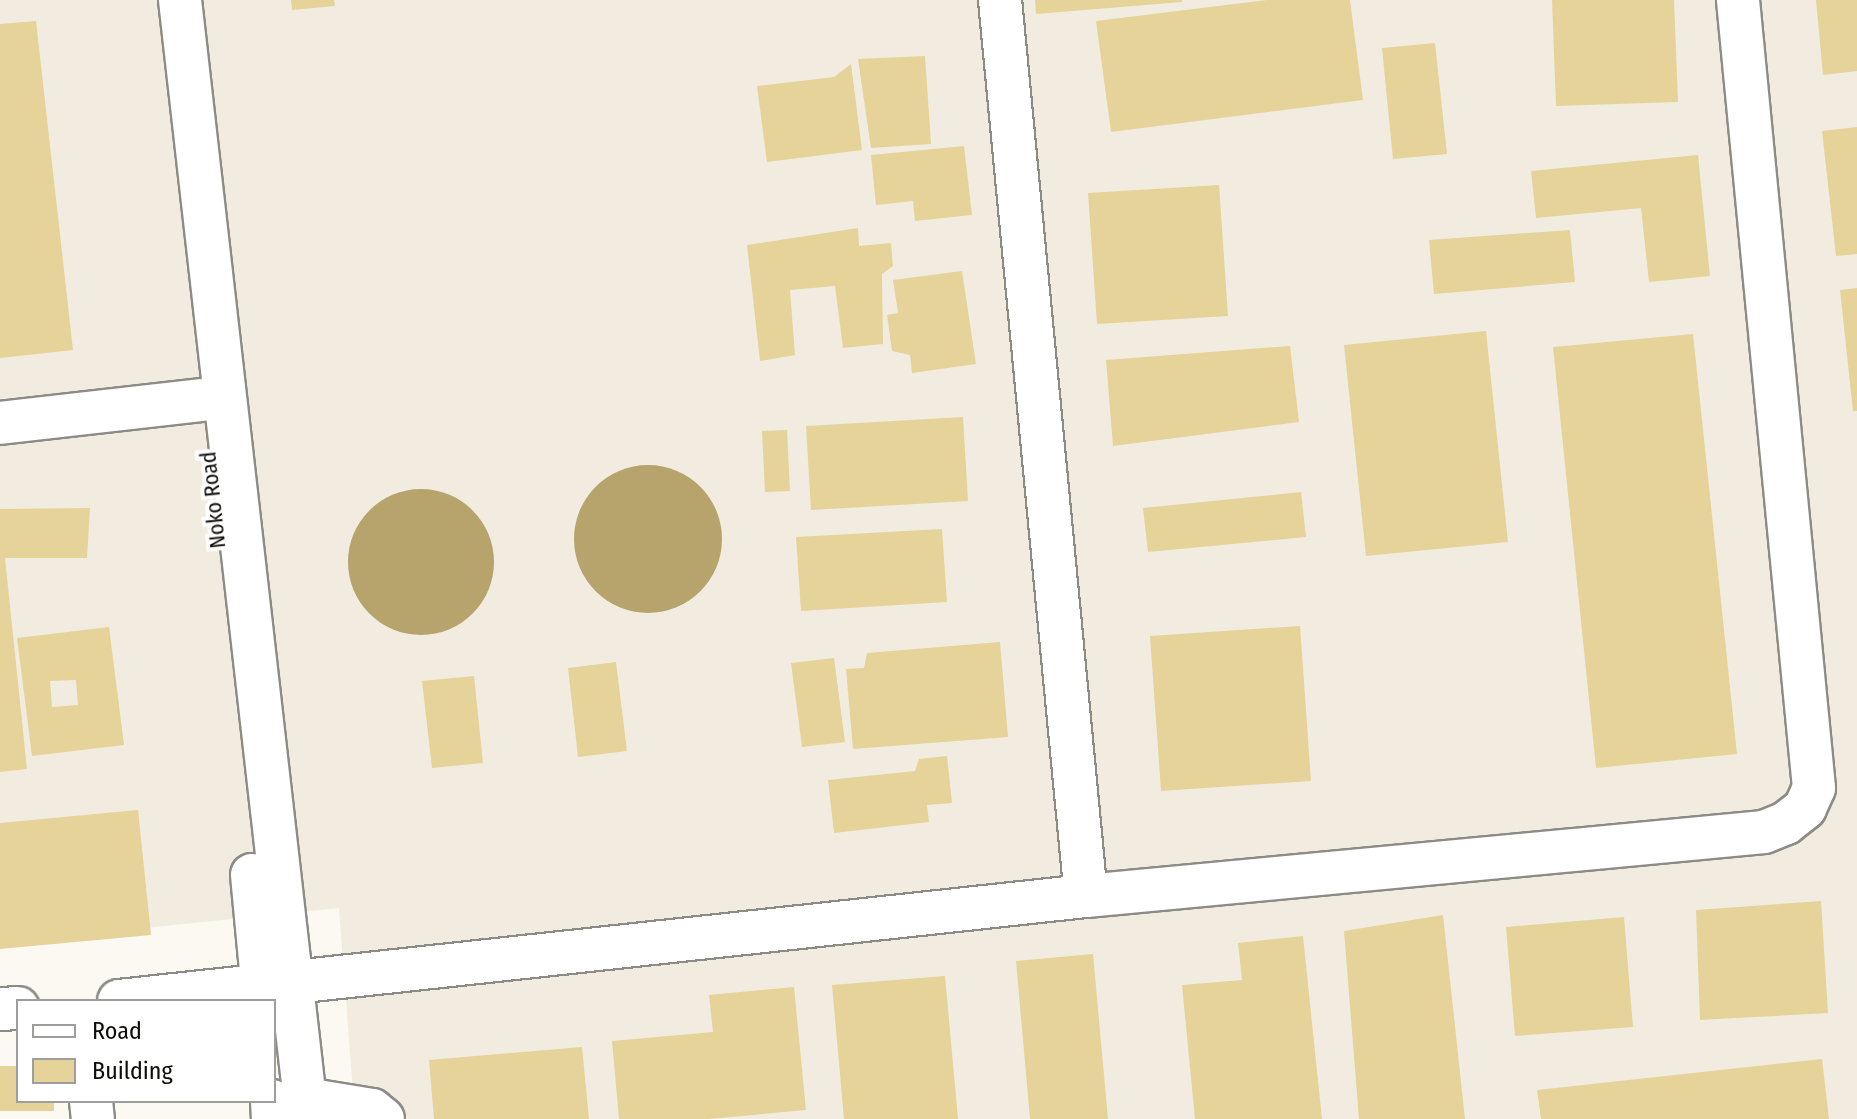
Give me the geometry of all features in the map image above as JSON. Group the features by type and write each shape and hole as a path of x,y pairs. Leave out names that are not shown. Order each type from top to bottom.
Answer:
{"street":[{"name":"Noko Road","path":"157,0 274,989"},
{"path":"180,0 225,429 274,989"},
{"path":"1000,0 1086,896"},
{"path":"145,999 274,989 1086,896 1764,832 1805,808 1814,788 1738,0"},
{"path":"0,423 202,400"},
{"path":"276,1005 289,1110 372,1110 383,1119"}],"shaded area":[{"path":"0,0 1857,0 1857,1119 355,1119 339,908 0,943"},
{"path":"648,465 676,470 701,486 717,511 722,539 717,567 701,592 676,608 648,613 620,608 595,592 579,567 574,539 579,511 595,486 620,470"},
{"path":"421,489 449,495 472,511 488,534 494,562 488,590 472,613 449,629 421,635 393,629 370,613 354,590 348,562 354,534 370,511 393,495"}],"building":[{"path":"291,0 334,0 335,6 292,10"},
{"path":"1035,0 1182,0 1182,2 1036,14"},
{"path":"1267,0 1350,0 1363,100 1111,132 1096,21"},
{"path":"1552,0 1674,0 1678,102 1556,106"},
{"path":"1816,0 1857,0 1857,71 1823,75"},
{"path":"36,21 73,350 0,358 0,24"},
{"path":"1435,43 1447,154 1393,159 1382,48"},
{"path":"925,56 931,144 871,148 858,59"},
{"path":"851,64 862,150 767,162 757,86 834,77"},
{"path":"1857,127 1857,254 1836,256 1822,131"},
{"path":"964,146 972,215 915,221 913,201 876,205 871,155"},
{"path":"1698,155 1710,276 1649,282 1641,208 1536,218 1531,171"},
{"path":"1219,185 1228,316 1097,324 1088,193"},
{"path":"858,228 859,246 891,243 893,266 882,274 883,344 843,348 835,286 790,290 795,355 760,361 747,245"},
{"path":"1570,230 1575,282 1434,294 1429,240"},
{"path":"962,271 976,364 912,373 910,355 892,351 887,315 898,313 893,280"},
{"path":"1857,288 1857,411 1853,411 1840,290"},
{"path":"1486,331 1508,542 1366,556 1344,345"},
{"path":"1693,334 1737,754 1596,768 1553,347"},
{"path":"1290,346 1299,422 1113,446 1106,360"},
{"path":"963,417 968,501 811,510 806,426"},
{"path":"787,430 790,491 765,492 762,431"},
{"path":"1301,492 1306,537 1148,552 1143,508"},
{"path":"90,508 87,558 5,558 27,769 0,772 0,509"},
{"path":"942,529 947,602 801,611 796,537"},
{"path":"1300,626 1311,781 1161,791 1150,636"},
{"path":"109,627 124,745 32,756 17,638","holes":["76,680 78,705 52,707 50,681"]},
{"path":"1000,642 1008,737 853,749 846,669 864,668 867,653"},
{"path":"834,658 845,742 802,747 791,663"},
{"path":"616,662 627,751 578,757 568,668"},
{"path":"474,676 483,763 432,768 422,681"},
{"path":"947,756 952,803 927,805 929,822 834,833 828,780 915,771 919,759"},
{"path":"138,810 151,935 0,949 0,823"},
{"path":"1821,901 1828,1013 1700,1020 1696,910"},
{"path":"1443,915 1465,1119 1359,1119 1344,931"},
{"path":"1624,917 1633,1027 1515,1036 1506,927"},
{"path":"1303,936 1322,1119 1195,1119 1182,985 1242,980 1238,943"},
{"path":"1093,954 1108,1119 1030,1119 1016,961"},
{"path":"945,976 958,1119 844,1119 832,985"},
{"path":"794,987 806,1110 709,1119 619,1119 612,1041 713,1032 709,995"},
{"path":"582,1047 589,1119 434,1119 429,1060"},
{"path":"1822,1059 1829,1119 1541,1119 1537,1090"},
{"path":"0,1066 16,1066 16,1103 54,1103 54,1111 0,1111"}]}
